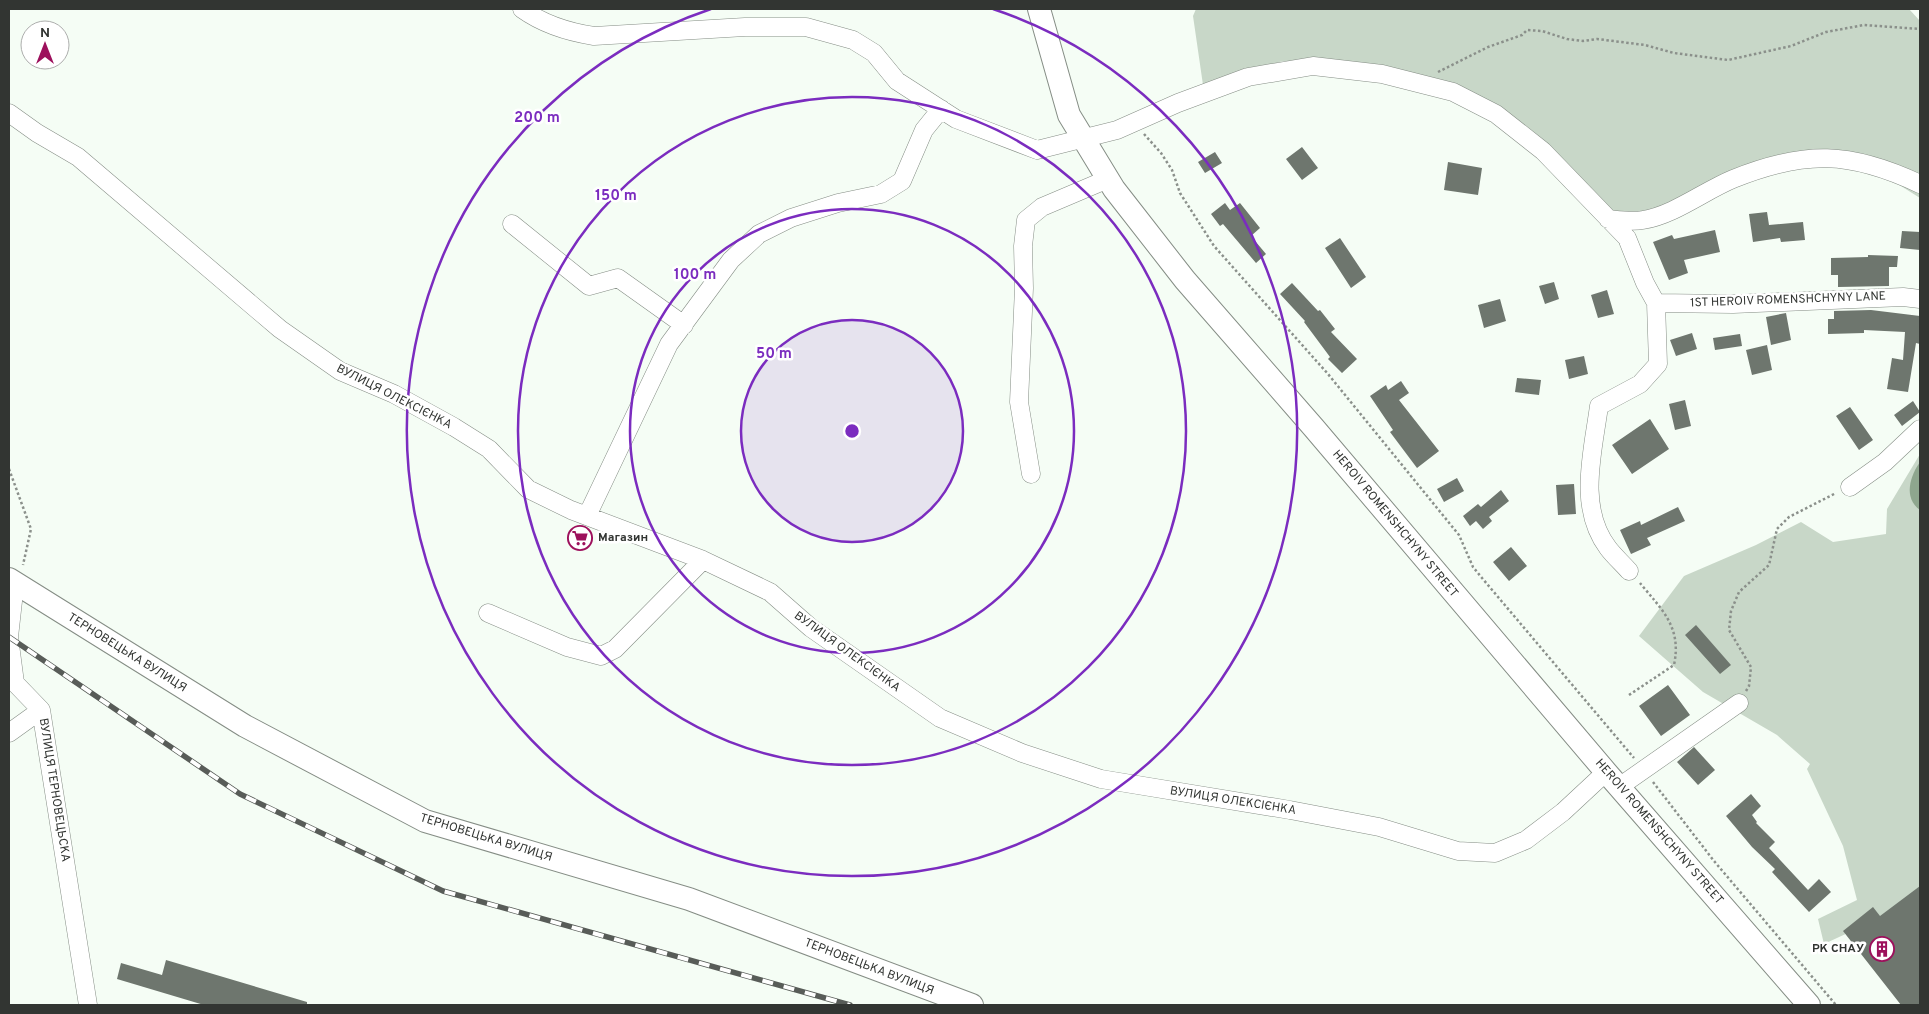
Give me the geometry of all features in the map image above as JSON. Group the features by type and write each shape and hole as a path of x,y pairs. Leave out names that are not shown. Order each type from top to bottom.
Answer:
{"main road":[{"name":"HEROIV ROMENSHCHYNY STREET","path":"1039,9 1069,115 1108,179 1185,280 1613,780 1809,1005"},
{"name":"ТЕРНОВЕЦЬКА ВУЛИЦЯ","path":"14,582 245,726 425,821 689,899 972,1005"}],"street":[{"path":"522,9 532,16 569,32 594,36 745,27 806,27 853,40 874,53 897,81 956,119 1037,150 1084,140 1117,130 1178,103 1248,77 1313,66 1382,74 1453,92 1496,114 1543,151 1627,238 1644,283 1656,303 1658,364 1640,384 1599,406 1591,470 1589,497 1594,521 1607,548 1629,571"},
{"path":"587,516 669,344 731,260 759,234 791,218 838,203 881,194 902,181 924,130 941,109"},
{"name":"ВУЛИЦЯ ОЛЕКСІЄНКА","path":"9,113 78,157 280,329 340,371 394,394 454,427 489,449 528,489 587,516 703,560 770,592 811,628 940,718 1022,753 1101,779 1290,810 1378,827 1458,851 1496,853 1526,840 1563,812 1613,780 1644,770 1739,703"},
{"path":"1608,219 1643,220 1680,206 1733,179 1795,159 1833,158 1870,163 1920,184"},
{"path":"1030,474 1019,402 1024,297 1023,246 1026,220 1042,207 1108,179"},
{"path":"512,224 590,286 618,278 684,325"},
{"name":"1ST HEROIV ROMENSHCHYNY LANE","path":"1656,303 1733,304 1903,297 1920,299"},
{"path":"1850,487 1885,462 1920,429"},
{"path":"488,613 567,647 601,656 615,649 703,560"},
{"name":"ВУЛИЦЯ ТЕРНОВЕЦЬСКА","path":"14,582 9,637 12,682 41,710 88,1005"},
{"path":"9,733 41,710"}],"path":[{"path":"1413,82 1488,47 1522,35 1527,30 1542,31 1567,39 1598,39 1644,45 1682,54 1728,60 1791,46 1826,32 1864,25 1920,29"},
{"path":"1135,123 1164,159 1180,193 1214,246 1346,397 1459,535 1473,567 1644,770 1714,861 1836,1005"},
{"path":"9,470 31,529 14,582"},
{"path":"1739,703 1749,686 1751,666 1729,630 1731,611 1739,592 1769,565 1777,529 1789,517 1850,487"},
{"path":"1628,695 1674,665 1678,648 1674,628 1661,608 1629,571"}],"shaded area":[{"path":"1196,9 1909,9 1920,21 1920,198 1866,164 1813,153 1641,222 1611,214 1485,113 1359,64 1283,61 1203,85 1193,16"},
{"path":"1920,454 1920,903 1904,907 1824,944 1818,919 1857,900 1843,846 1807,769 1810,764 1777,735 1703,692 1639,636 1684,576 1756,545 1801,522 1833,542 1886,534 1887,509"},
{"path":"1920,462 1920,510 1911,499 1910,487 1913,474"}],"building":[{"path":"1302,147 1318,168 1302,180 1286,159"},
{"path":"1215,152 1222,163 1205,173 1198,162"},
{"path":"1448,162 1482,168 1478,195 1444,190"},
{"path":"1225,203 1230,210 1240,203 1260,228 1251,236 1266,254 1256,263 1223,224 1220,226 1211,214"},
{"path":"1767,212 1769,225 1803,222 1805,240 1781,242 1780,238 1753,242 1749,214"},
{"path":"1715,230 1720,252 1684,260 1688,273 1669,280 1653,242 1672,235 1674,239"},
{"path":"1902,231 1920,232 1920,250 1900,248"},
{"path":"1340,238 1366,277 1351,288 1325,248"},
{"path":"1868,255 1898,256 1897,267 1889,267 1889,286 1838,287 1838,275 1831,275 1831,258 1868,257"},
{"path":"1554,282 1559,299 1545,304 1539,286"},
{"path":"1292,283 1318,311 1320,310 1335,329 1331,332 1357,359 1342,373 1328,359 1330,357 1305,321 1280,294"},
{"path":"1607,290 1614,314 1598,318 1591,295"},
{"path":"1500,299 1506,321 1484,328 1478,305"},
{"path":"1871,310 1920,316 1920,344 1916,343 1908,392 1887,389 1892,358 1903,360 1905,332 1864,330 1864,333 1828,334 1828,319 1834,319 1834,311"},
{"path":"1786,313 1791,340 1771,345 1766,317"},
{"path":"1692,333 1697,349 1676,356 1670,340"},
{"path":"1740,334 1742,346 1715,350 1713,338"},
{"path":"1767,345 1772,370 1752,375 1746,350"},
{"path":"1584,356 1588,374 1569,379 1565,360"},
{"path":"1517,378 1541,380 1539,395 1515,392"},
{"path":"1401,381 1409,393 1399,400 1439,451 1417,468 1390,432 1393,430 1370,396 1386,385 1388,390"},
{"path":"1685,400 1691,426 1675,430 1669,404"},
{"path":"1913,401 1920,412 1902,426 1894,415"},
{"path":"1850,407 1873,440 1859,450 1836,416"},
{"path":"1650,419 1669,449 1632,474 1612,445"},
{"path":"1457,478 1464,491 1444,502 1437,489"},
{"path":"1574,484 1576,514 1558,515 1556,485"},
{"path":"1501,490 1509,501 1489,517 1492,521 1483,529 1476,521 1470,526 1463,516 1478,504 1481,507"},
{"path":"1678,507 1685,521 1647,538 1651,545 1631,554 1620,530 1640,521 1641,525"},
{"path":"1511,547 1527,566 1509,581 1493,562"},
{"path":"1696,625 1731,665 1720,674 1685,635"},
{"path":"1668,685 1690,715 1661,736 1639,706"},
{"path":"1694,747 1715,770 1698,785 1677,762"},
{"path":"1751,794 1761,806 1752,815 1756,823 1775,842 1769,848 1808,890 1819,879 1831,892 1809,912 1772,872 1775,869 1752,847 1726,816"},
{"name":"РК СНАУ","path":"1920,886 1920,1005 1901,1005 1843,931 1873,907 1880,916"},
{"path":"166,960 307,1002 307,1005 204,1005 117,979 121,963 162,975"}],"railway":[{"path":"9,637 240,794 443,891 850,1005"}],"place":[{"name":"Магазин","path":"580,538"},
{"name":"РК СНАУ","path":"1882,949"}]}
